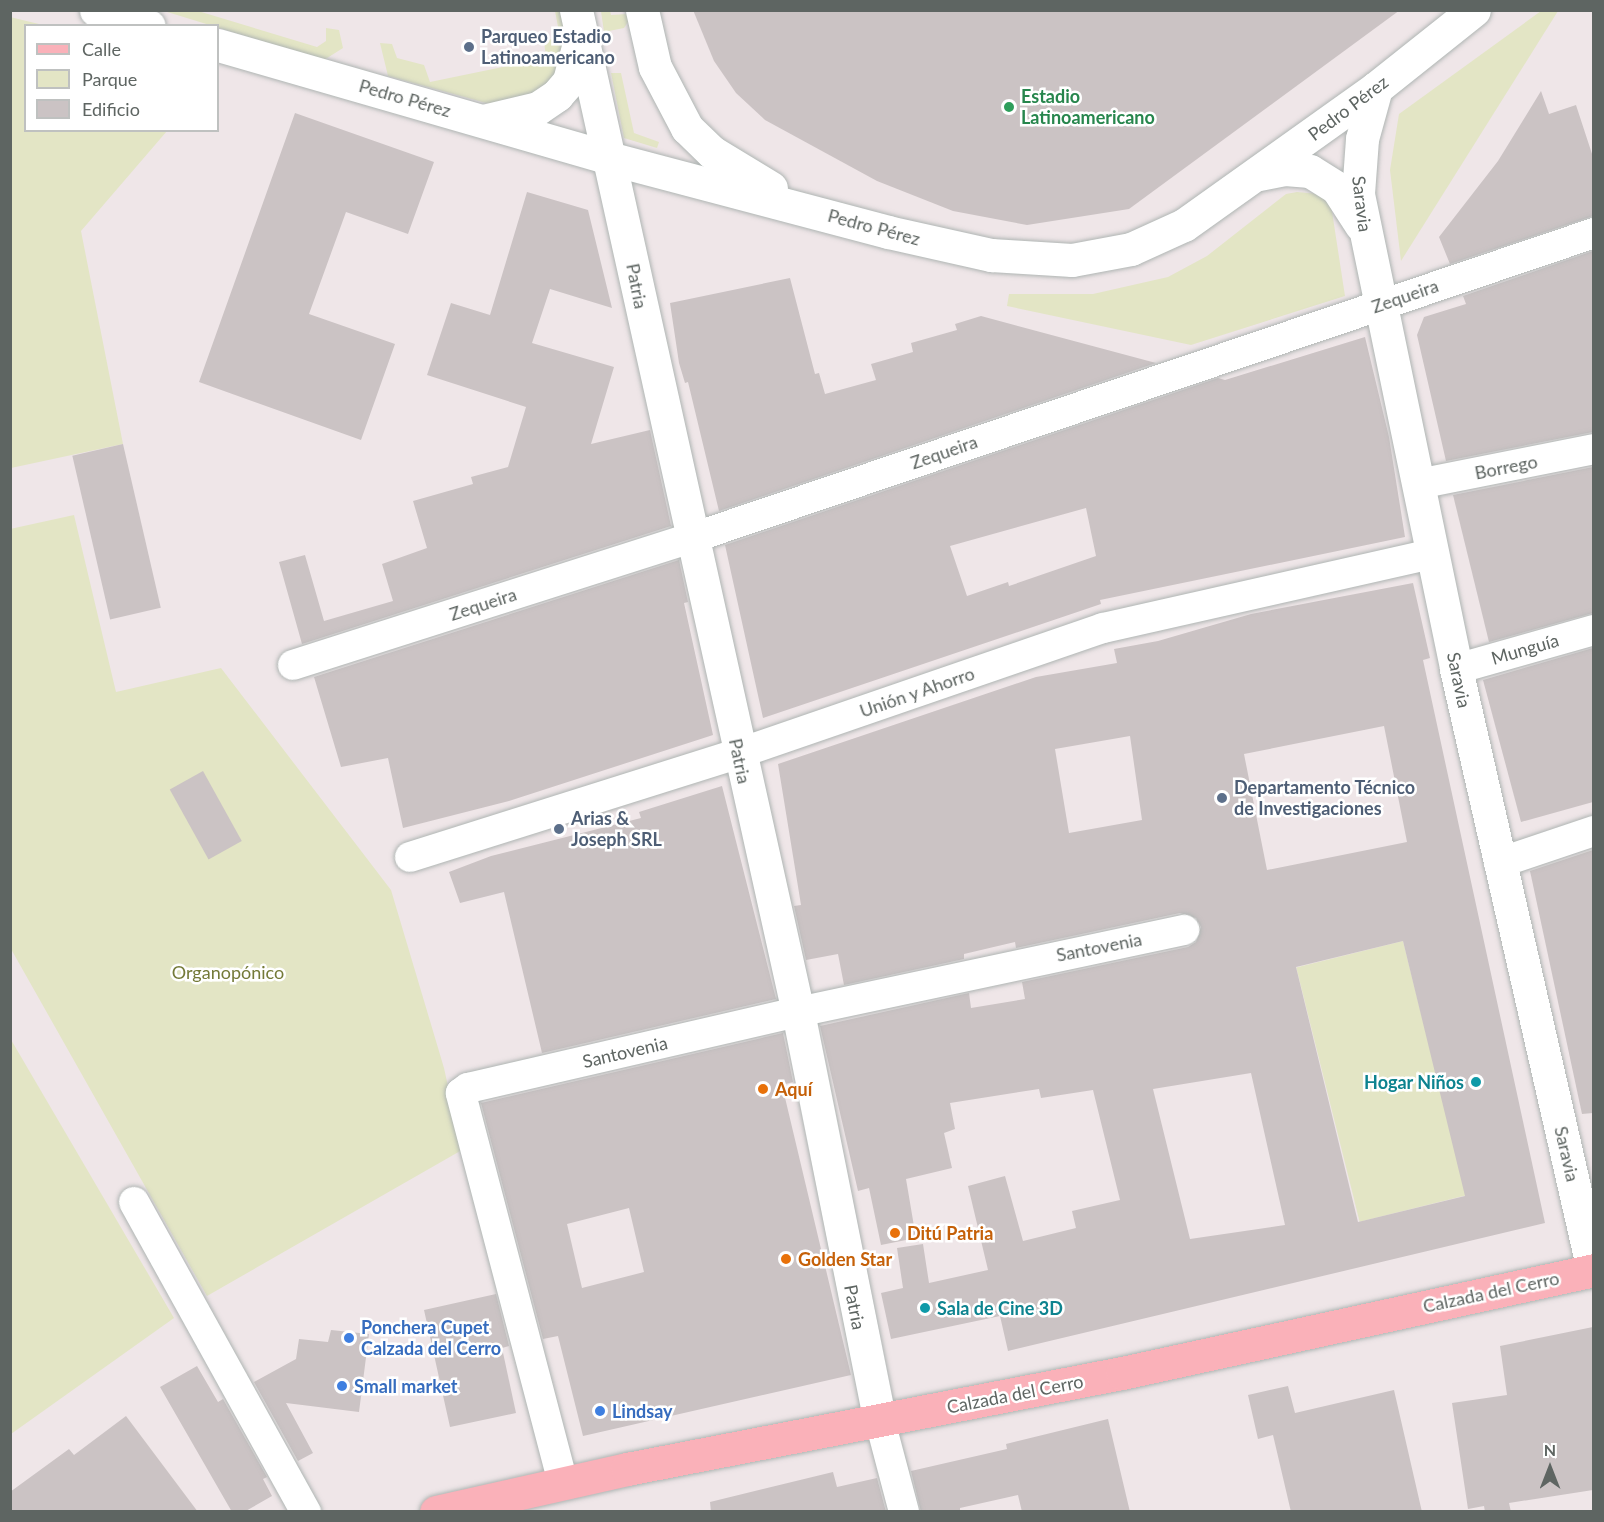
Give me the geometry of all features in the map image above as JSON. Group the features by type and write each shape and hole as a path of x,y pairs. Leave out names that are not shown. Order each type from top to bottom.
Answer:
{"main road":[{"name":"Calzada del Cerro","path":"436,1512 563,1483 1122,1373 1593,1270"}],"street":[{"path":"96,10 142,24"},
{"path":"642,10 655,67 674,108 687,147 687,158 679,166 662,171"},
{"name":"Pedro Pérez","path":"219,45 486,120 612,159 827,215 991,255 1072,260 1131,249 1159,238 1259,174 1376,88 1474,10"},
{"path":"486,120 538,108 557,95 569,81 578,24"},
{"name":"Patria","path":"578,24 612,159 648,342 695,537 738,754 798,1012 880,1421 904,1512"},
{"name":"Saravia","path":"1376,88 1358,165 1365,232 1456,669 1593,1270"},
{"path":"674,108 687,128 719,157 756,181 827,215"},
{"path":"1259,174 1285,168 1310,171 1325,179 1348,203 1365,232"},
{"name":"Zequeira","path":"293,665 695,537 1593,233"},
{"name":"Borrego","path":"1418,484 1593,449"},
{"name":"Unión y Ahorro","path":"410,856 738,754 1102,628 1432,555"},
{"name":"Munguía","path":"1456,669 1593,630"},
{"path":"1499,863 1593,831"},
{"name":"Santovenia","path":"563,1483 461,1093 468,1088 798,1012 1184,930"},
{"path":"134,1202 306,1512"}],"green space":[{"path":"164,11 198,11 317,47 326,41 326,28 339,30 343,48 324,60 219,28 219,24 206,24"},
{"path":"555,11 564,11 567,54 545,91 497,106 388,76 380,43 392,44 397,58 424,65 430,82 546,58 544,41 560,37"},
{"path":"601,11 610,11 611,15 628,14 628,22 624,28 604,32"},
{"path":"1541,11 1558,11 1401,261 1390,170 1399,114"},
{"path":"10,17 39,24 24,24 24,132 166,132 81,231 123,444 11,468"},
{"path":"611,73 621,73 634,133 659,142 657,148 624,138"},
{"path":"1297,192 1319,194 1331,205 1345,296 1191,345 1007,306 1009,294 1093,294 1168,277 1207,256 1286,194"},
{"name":"Organopónico","path":"74,515 116,692 221,668 391,890 444,1068 462,1150 207,1296 11,949 10,529"},
{"path":"1403,941 1466,1195 1360,1222 1296,968"},
{"path":"10,1038 174,1318 11,1434 10,1434"}],"building":[{"name":"Estadio Latinoamericano","path":"693,10 1400,10 1129,209 1027,225 953,211 877,181 765,120 736,93 714,61"},
{"path":"1541,91 1549,114 1576,105 1593,157 1593,216 1450,264 1439,237 1498,161"},
{"path":"295,113 434,162 408,234 346,212 309,314 395,344 361,440 199,382"},
{"path":"527,192 588,210 612,308 550,289 532,343 614,367 591,444 650,430 671,526 302,644 279,562 305,555 324,621 393,601 382,564 427,548 413,501 473,484 471,477 508,467 526,407 427,375 451,303 490,315"},
{"path":"1593,251 1593,432 1446,461 1417,335 1424,317 1466,304 1463,296"},
{"path":"790,278 815,374 819,373 825,394 876,380 871,364 913,352 911,343 957,330 955,324 981,316 1156,363 719,511 688,382 685,383 679,363 670,303"},
{"path":"1365,337 1389,437 1405,537 1100,600 1101,604 763,718 725,545 1218,378 1225,380","holes":["1086,508 1096,556 1009,586 1008,582 967,596 950,546"]},
{"path":"123,444 161,608 110,619 72,456"},
{"path":"1593,467 1593,613 1489,642 1453,495"},
{"path":"679,560 688,602 684,603 713,735 509,801 403,828 388,758 341,767 314,677"},
{"path":"1413,583 1430,658 1423,660 1545,1223 1008,1351 1000,1316 891,1339 881,1293 903,1288 897,1248 923,1244 929,1283 988,1270 968,1186 1005,1176 1023,1241 1076,1228 1072,1211 1120,1200 1093,1090 1041,1098 1039,1089 950,1103 955,1129 944,1133 952,1168 906,1179 916,1238 881,1245 869,1188 858,1191 820,1026 969,993 971,1008 1025,999 1022,982 1188,947 1196,942 1201,927 1196,918 1180,913 1016,948 1015,942 964,954 964,959 844,985 838,954 806,960 794,906 801,905 778,764 1036,677 1117,663 1114,649 1158,641 1251,614","holes":["1384,726 1407,842 1267,870 1244,754","1130,736 1142,820 1069,833 1055,749","1403,941 1465,1196 1358,1222 1296,967","1251,1073 1285,1225 1190,1239 1153,1089"]},
{"path":"1593,648 1593,802 1521,822 1483,680"},
{"path":"203,771 242,841 209,859 170,789"},
{"path":"722,786 776,999 542,1053 504,892 460,903 449,872 491,856 641,818 639,812"},
{"path":"1593,850 1593,1113 1582,1114 1530,871"},
{"path":"783,1033 793,1082 782,1085 851,1375 583,1436 558,1336 543,1339 481,1103","holes":["629,1208 644,1272 582,1288 567,1224"]},
{"path":"496,1294 509,1346 502,1348 516,1413 450,1427 424,1310"},
{"path":"1593,1327 1593,1490 1509,1503 1511,1512 1485,1512 1484,1506 1468,1509 1452,1403 1507,1395 1500,1346"},
{"path":"331,1330 369,1334 359,1412 286,1403 313,1453 298,1461 254,1382 296,1359 299,1339 328,1342"},
{"path":"197,1366 218,1402 223,1399 267,1477 263,1479 272,1496 244,1512 232,1512 160,1387"},
{"path":"1288,1386 1295,1413 1394,1390 1422,1512 1291,1512 1273,1435 1258,1439 1248,1395"},
{"path":"126,1416 198,1512 10,1512 10,1492 69,1449 74,1455"},
{"path":"1108,1419 1130,1512 1022,1512 1018,1495 960,1508 960,1512 921,1512 911,1471 1007,1449 1006,1444"},
{"path":"833,1472 837,1487 877,1478 886,1512 711,1512 710,1502"}],"place":[{"name":"Parqueo Estadio Latinoamericano","path":"469,47"},
{"name":"Estadio Latinoamericano","path":"1009,107"},
{"name":"Departamento Técnico de Investigaciones","path":"1222,798"},
{"name":"Arias & Joseph SRL","path":"559,829"},
{"name":"Hogar Niños","path":"1476,1082"},
{"name":"Aquí","path":"763,1089"},
{"name":"Ditú Patria","path":"895,1233"},
{"name":"Golden Star","path":"786,1259"},
{"name":"Sala de Cine 3D","path":"925,1308"},
{"name":"Ponchera Cupet Calzada del Cerro","path":"349,1338"},
{"name":"Small market","path":"342,1386"},
{"name":"Lindsay","path":"600,1411"}]}
